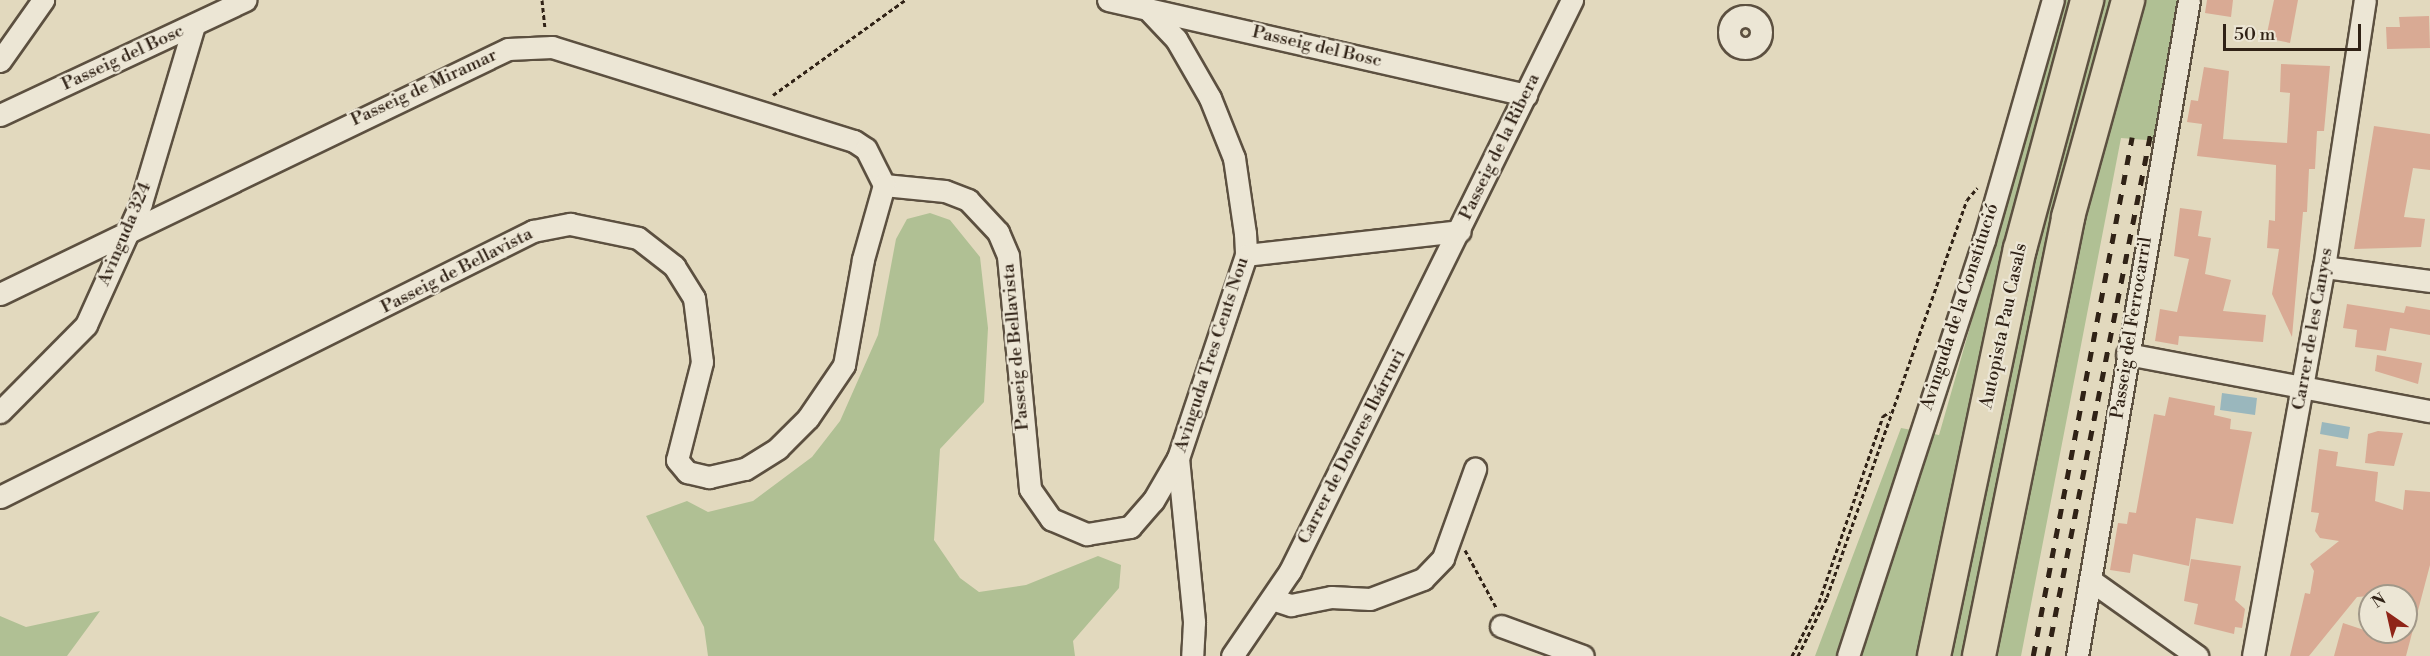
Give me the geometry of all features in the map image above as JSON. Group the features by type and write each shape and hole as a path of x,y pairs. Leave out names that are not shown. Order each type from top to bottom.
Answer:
{"highway":[{"name":"Autopista Pau Casals","path":"1934,656 2020,249 2087,0"},
{"path":"1979,656 2068,217 2128,0"}],"street":[{"path":"0,61 43,0"},
{"name":"Passeig del Bosc","path":"0,115 245,0"},
{"name":"Passeig del Bosc","path":"1108,0 1146,3 1526,95"},
{"name":"Passeig de la Ribera","path":"1246,255 1460,231 1572,0"},
{"name":"Avinguda de la Constitució","path":"1848,656 1859,612 1984,240 2053,0"},
{"name":"Passeig del Ferrocarril","path":"2077,656 2093,582 2127,354 2189,0"},
{"name":"Carrer de les Canyes","path":"2253,656 2324,267 2365,0"},
{"name":"Avinguda Tres Cents Nou","path":"1146,3 1182,49 1230,148 1246,255 1178,458 1194,622 1192,656"},
{"name":"Avinguda 324","path":"0,412 86,325 141,203 194,25"},
{"name":"Passeig de Miramar","path":"0,294 482,59 508,49 547,46 854,141 866,149 884,185"},
{"name":"Passeig de Bellavista","path":"0,497 533,231 570,224 638,238 674,266 694,298 702,362 677,460 687,472 709,477 745,469 778,448 807,418 844,365 863,259 884,185 945,190 968,200 998,232 1008,256 1030,489 1051,519 1087,534 1130,528 1153,501 1178,458"},
{"name":"Carrer de Dolores Ibárruri","path":"1232,656 1272,599 1460,231"},
{"path":"2324,267 2430,281"},
{"path":"2127,354 2430,411"},
{"path":"1272,599 1292,605 1330,597 1370,599 1423,579 1443,558 1476,469"},
{"path":"2093,582 2197,656"},
{"name":"Avinguda de la Constitució","path":"1834,656 1859,612"},
{"path":"1501,626 1583,656"}],"path":[{"path":"542,0 547,46"},
{"path":"753,109 905,0"},
{"path":"1798,656 1827,597 1967,200 1982,184"},
{"path":"1792,656 1829,577 1883,416 1891,411"},
{"path":"1463,538 1485,592 1502,612 1501,626"}],"green space":[{"path":"2064,0 2183,0 2159,141 2121,138 2021,656 1815,656 1901,428 1939,435"},
{"path":"930,213 950,220 980,257 988,328 984,402 940,449 934,540 960,578 979,592 1026,585 1098,556 1121,565 1119,588 1073,641 1075,656 708,656 704,627 646,516 687,501 708,512 753,501 812,457 840,421 878,335 896,239 907,219"},
{"path":"100,611 67,656 0,656 0,616 26,627"}],"water":[{"path":"2222,393 2257,398 2255,415 2220,410"},
{"path":"2322,422 2350,427 2348,439 2320,434"}],"building":[{"path":"2207,0 2233,0 2231,17 2205,13"},
{"path":"2274,0 2298,0 2290,43 2266,38"},
{"path":"2429,16 2430,48 2387,49 2386,27 2400,27 2399,17"},
{"path":"2281,64 2330,66 2324,131 2317,131 2315,169 2309,169 2307,212 2303,212 2292,337 2272,294 2279,249 2267,248 2269,220 2275,221 2276,165 2197,156 2202,124 2187,122 2191,100 2198,101 2204,67 2229,71 2223,139 2287,143 2290,93 2280,92"},
{"path":"2374,126 2430,134 2430,170 2413,168 2404,217 2425,219 2421,247 2354,249"},
{"path":"2180,208 2202,211 2198,236 2211,238 2205,274 2231,280 2223,311 2266,315 2263,342 2179,336 2178,345 2155,341 2160,309 2177,312 2189,259 2174,256"},
{"path":"2347,304 2404,313 2406,306 2430,310 2430,335 2390,328 2386,351 2355,347 2357,330 2343,328"},
{"path":"2377,355 2422,363 2418,384 2375,371"},
{"path":"2169,397 2215,406 2214,415 2231,419 2230,429 2252,432 2233,524 2196,518 2189,566 2133,554 2130,573 2110,570 2118,523 2127,524 2129,512 2136,513 2154,414 2165,416"},
{"path":"2378,431 2403,433 2394,466 2365,463 2368,434"},
{"path":"2319,449 2338,452 2336,466 2378,472 2375,501 2403,510 2405,490 2430,492 2430,565 2418,610 2418,584 2358,584 2358,597 2309,656 2290,656 2305,593 2310,594 2314,571 2310,564 2339,541 2320,538 2315,531 2319,513 2311,512"},
{"path":"2191,559 2241,566 2235,600 2245,609 2242,628 2235,627 2234,634 2194,624 2198,604 2184,601"},
{"path":"2343,623 2358,628 2358,644 2409,644 2406,656 2334,656"}],"railway":[{"path":"2047,656 2151,131"},
{"path":"2033,656 2132,137"}]}
